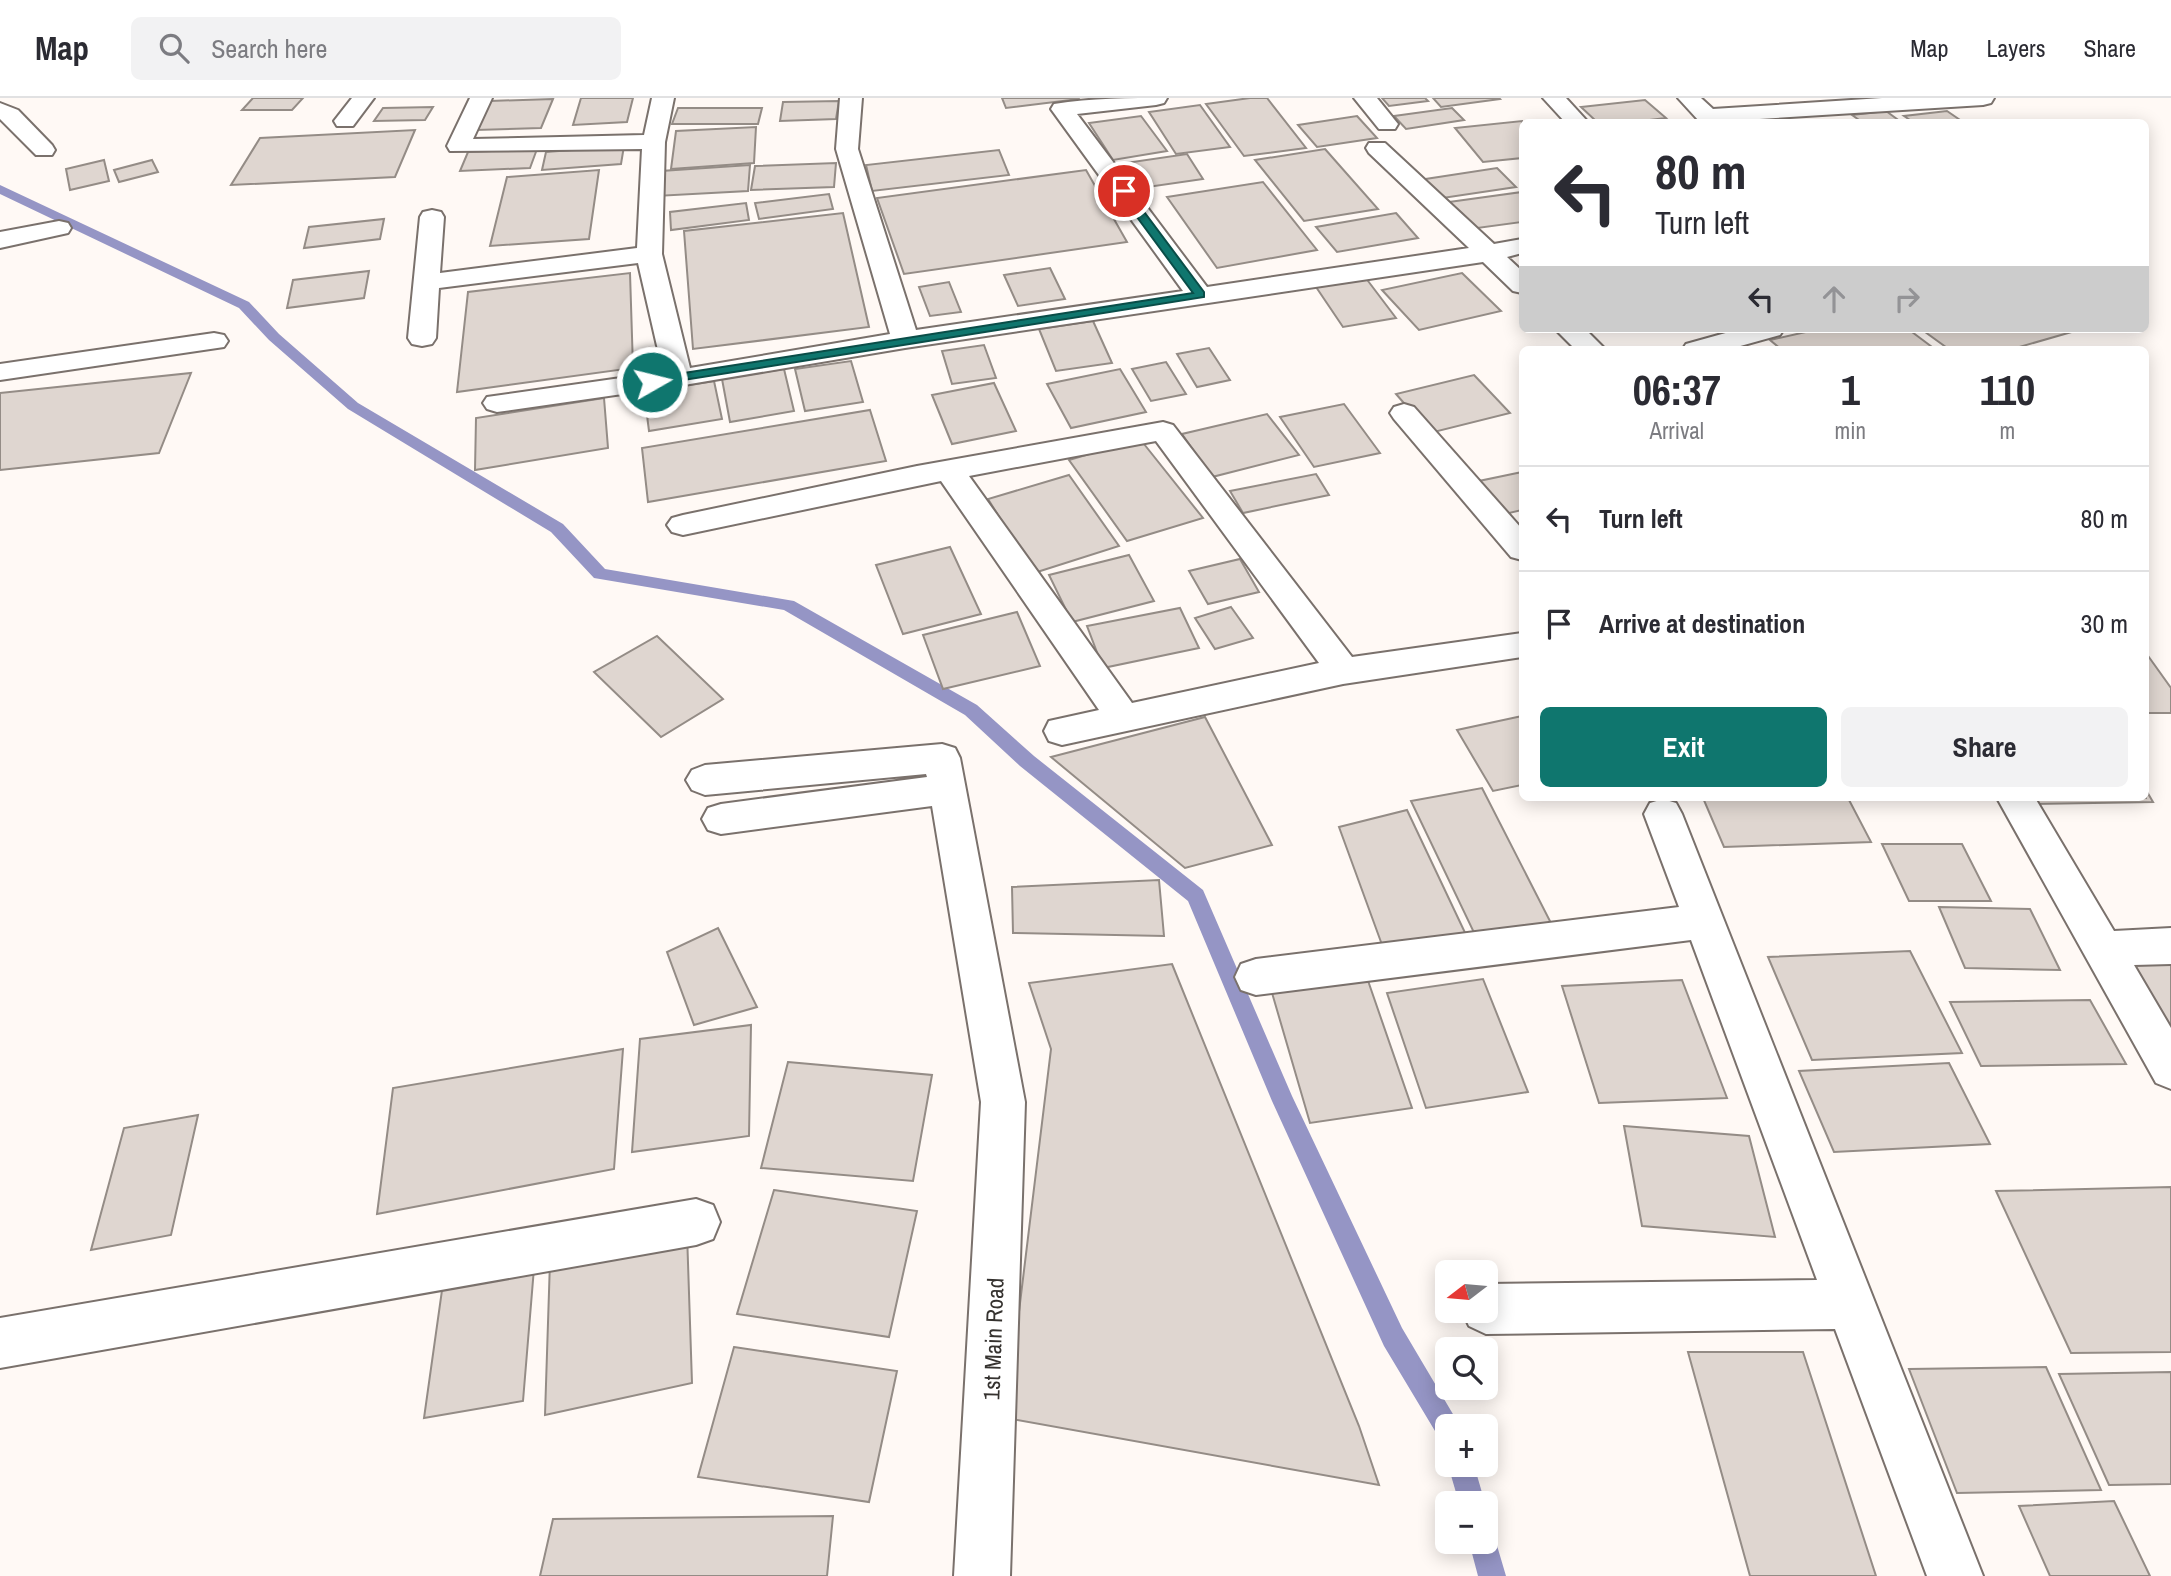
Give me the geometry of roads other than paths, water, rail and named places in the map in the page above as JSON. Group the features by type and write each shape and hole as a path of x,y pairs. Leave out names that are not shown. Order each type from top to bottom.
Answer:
{"street":[{"path":"345,121 363,98"},
{"path":"481,98 458,146 654,142"},
{"path":"678,378 649,254 654,142 663,99 690,98"},
{"path":"851,98 847,149 905,340"},
{"path":"1156,98 1062,109 1200,295"},
{"path":"1365,98 1387,124"},
{"path":"1554,98 1574,119"},
{"path":"1689,98 1707,116 1983,98"},
{"path":"0,110 10,115 44,150"},
{"path":"1377,148 1519,282"},
{"path":"422,338 432,217"},
{"path":"0,240 59,228"},
{"path":"497,402 678,378 905,340 1519,247"},
{"path":"427,282 649,254"},
{"path":"1573,333 1587,346"},
{"path":"1710,346 1756,333"},
{"path":"0,372 214,341"},
{"path":"1404,413 1519,546"},
{"path":"682,525 950,470 1163,431 1343,671"},
{"path":"950,470 1124,718"},
{"path":"1062,731 1343,671 1519,645"},
{"name":"1st Main Road","path":"705,779 942,758 1003,1102 982,1576"},
{"path":"721,820 946,789"},
{"path":"2018,801 2171,1069"},
{"path":"1663,814 1955,1576"},
{"path":"1256,977 1705,921"},
{"path":"2102,949 2171,946"},
{"path":"0,1343 696,1222"},
{"path":"1498,1309 1852,1304"}],"waterway":[{"path":"0,189 244,305 274,337 353,406 557,528 600,574 788,605 971,710 1027,761 1196,896 1283,1101 1393,1337 1439,1414"},
{"path":"1464,1477 1469,1491"},
{"path":"1486,1554 1492,1576"}]}
